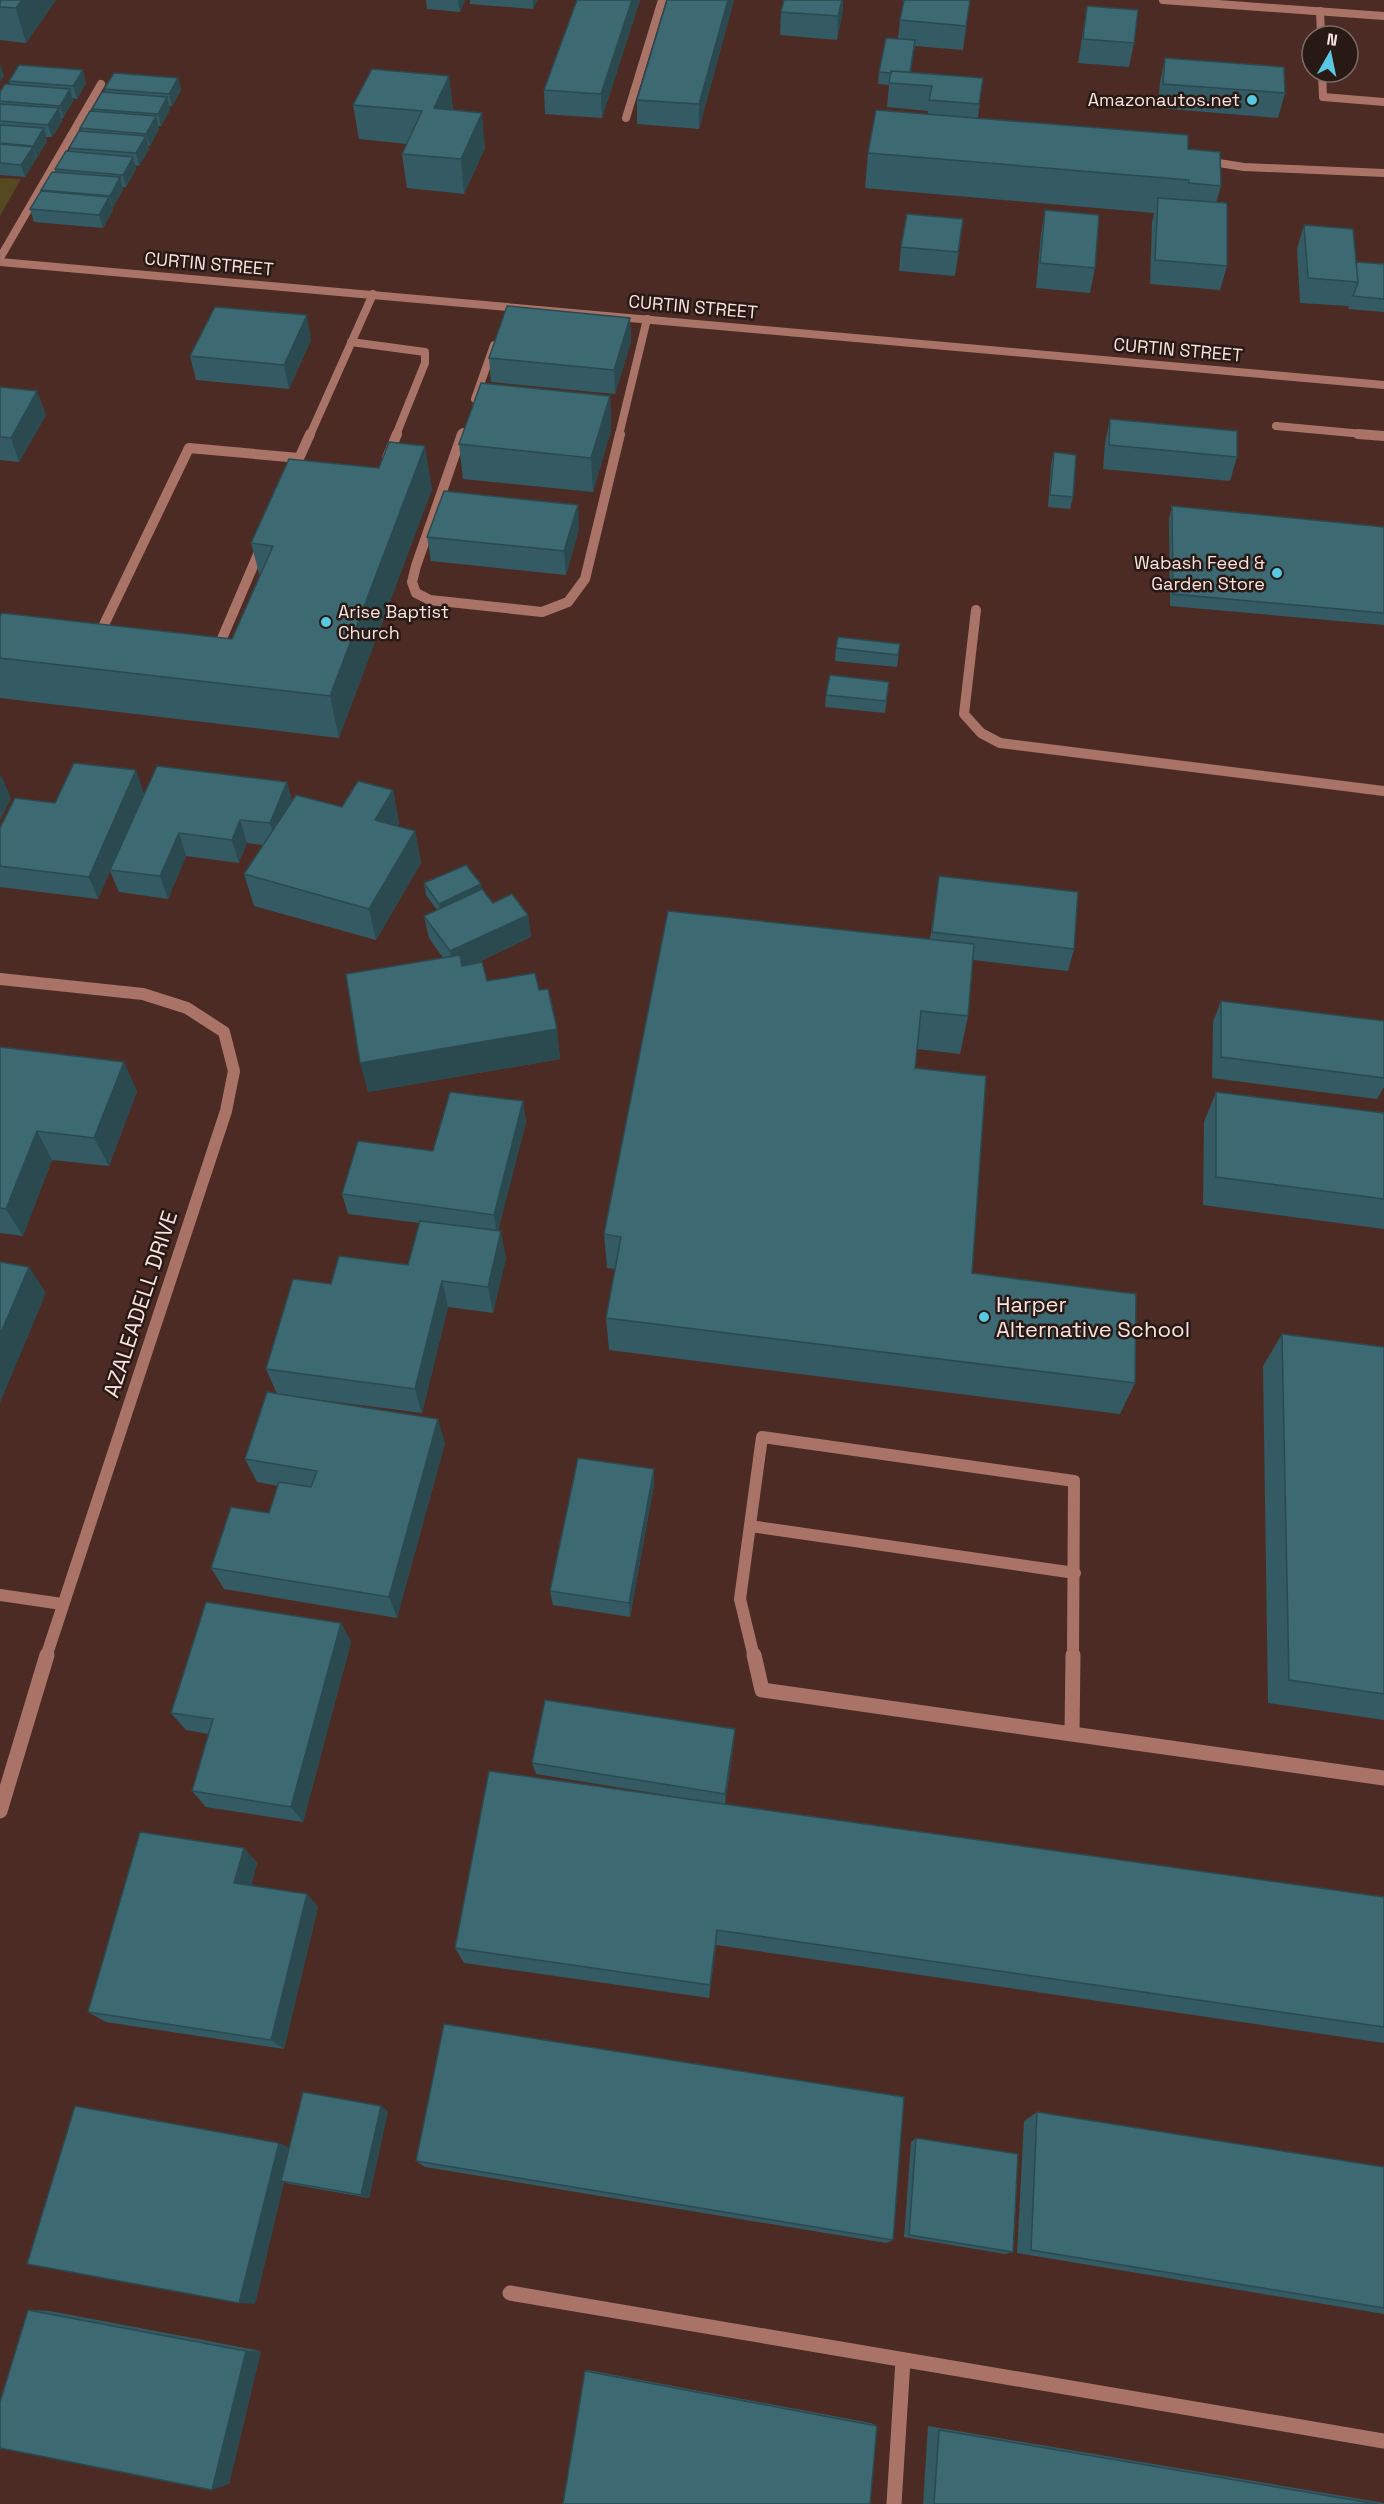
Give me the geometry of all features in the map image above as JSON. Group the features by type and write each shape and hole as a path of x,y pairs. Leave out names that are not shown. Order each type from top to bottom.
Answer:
{"street":[{"path":"626,118 662,0"},
{"path":"1163,0 1384,16"},
{"path":"1320,11 1321,24"},
{"path":"0,260 101,84"},
{"path":"1322,84 1323,97 1384,102"},
{"path":"1200,161 1244,167 1384,173"},
{"name":"CURTIN STREET","path":"0,260 1384,385"},
{"path":"290,479 373,294"},
{"path":"504,318 508,307"},
{"path":"468,420 412,582 416,593 430,600 542,612 560,609 577,596 585,579 647,319"},
{"path":"472,408 496,340"},
{"path":"351,342 424,352 425,363 383,467"},
{"path":"1276,426 1384,436"},
{"path":"110,636 99,635 189,448 299,458"},
{"path":"197,645 218,648 268,532"},
{"path":"976,610 964,714 981,732 999,743 1384,791"},
{"name":"AZALEADELL DRIVE","path":"0,979 143,994 187,1008 224,1032 234,1071 226,1111 62,1604 0,1810"},
{"path":"1072,1734 1074,1481 762,1437 740,1599 762,1690 1072,1734 1384,1778"},
{"path":"750,1526 1075,1573"},
{"path":"0,1595 62,1604"},
{"path":"510,2293 1384,2441"},
{"path":"894,2504 903,2360"}],"shaded area":[{"path":"0,178 21,179 0,216"}],"building":[{"path":"0,0 22,0 16,8 0,7"},
{"path":"577,0 632,0 601,94 544,90"},
{"path":"667,0 728,0 699,104 637,100"},
{"path":"784,0 842,0 838,16 781,12"},
{"path":"904,0 970,0 966,26 900,20"},
{"path":"1087,6 1138,10 1134,43 1083,39"},
{"path":"886,38 915,40 910,72 879,72"},
{"path":"1165,58 1284,67 1285,93 1163,84"},
{"path":"19,65 83,70 73,86 9,81"},
{"path":"372,69 449,76 434,108 482,113 461,159 402,154 422,111 353,105"},
{"path":"891,71 983,78 979,104 929,100 932,86 889,83"},
{"path":"114,73 178,78 169,94 104,89"},
{"path":"5,84 70,89 60,106 0,101 0,92"},
{"path":"102,92 167,97 158,114 92,109"},
{"path":"0,104 59,108 48,125 0,121"},
{"path":"876,110 1188,135 1188,149 1220,152 1221,186 1189,183 1189,180 868,153"},
{"path":"90,111 156,116 146,134 80,128"},
{"path":"0,125 44,128 33,146 0,143"},
{"path":"79,131 146,136 136,153 69,148"},
{"path":"0,144 33,147 21,165 0,163"},
{"path":"66,151 133,157 123,175 55,169"},
{"path":"52,172 120,177 110,196 41,190"},
{"path":"41,191 109,197 99,215 30,209"},
{"path":"1158,198 1227,203 1227,266 1155,260"},
{"path":"1045,210 1099,215 1095,268 1040,263"},
{"path":"907,214 963,219 958,252 901,247"},
{"path":"1304,225 1353,229 1358,282 1308,278"},
{"path":"1356,262 1384,264 1384,299 1352,296 1358,282"},
{"path":"507,306 630,318 614,370 489,358"},
{"path":"215,307 307,315 284,365 190,356"},
{"path":"481,383 610,396 591,458 459,444"},
{"path":"0,387 37,391 11,438 0,437"},
{"path":"1110,419 1237,431 1237,457 1109,445"},
{"path":"389,442 425,446 330,696 0,658 0,616 2,613 232,639 273,546 251,543 289,459 379,468"},
{"path":"1054,452 1076,455 1073,497 1050,495"},
{"path":"444,491 578,505 564,551 427,537"},
{"name":"Wabash Feed & Garden Store","path":"1172,506 1384,527 1384,613 1173,594"},
{"path":"838,637 900,644 898,655 836,648"},
{"path":"830,675 889,682 886,701 826,695"},
{"path":"74,763 136,770 89,877 0,866 0,828 15,798 55,803"},
{"path":"157,766 287,782 270,823 240,820 232,840 179,833 160,876 110,870"},
{"path":"358,781 393,790 375,820 415,831 369,909 244,874 296,795 342,807"},
{"path":"466,865 481,884 439,904 424,883"},
{"path":"939,876 1078,892 1074,949 932,932"},
{"path":"482,889 493,903 512,894 528,915 450,951 424,916"},
{"path":"668,911 974,944 968,1016 921,1011 915,1068 986,1076 972,1273 1136,1294 1135,1383 606,1318 621,1237 604,1234"},
{"path":"460,955 462,966 482,962 487,981 535,973 539,990 548,989 557,1029 360,1063 346,974"},
{"path":"1221,1001 1384,1021 1384,1078 1221,1057"},
{"path":"0,1047 124,1062 94,1138 37,1131 6,1209 0,1208"},
{"path":"450,1092 523,1101 494,1215 342,1194 358,1141 433,1151"},
{"path":"1216,1092 1384,1113 1384,1199 1216,1177"},
{"path":"420,1221 501,1231 488,1287 442,1281 415,1389 266,1369 293,1279 331,1284 339,1256 408,1265"},
{"path":"0,1262 29,1267 0,1335"},
{"path":"1282,1334 1384,1347 1384,1694 1289,1680"},
{"path":"267,1392 438,1419 389,1597 211,1568 231,1507 269,1513 279,1482 311,1487 317,1471 245,1459"},
{"path":"578,1458 654,1469 629,1603 550,1591"},
{"path":"206,1602 341,1623 291,1807 192,1791 213,1719 171,1713"},
{"path":"545,1700 735,1729 725,1794 532,1763"},
{"path":"489,1771 1384,1897 1384,2027 717,1930 710,1985 455,1948"},
{"path":"140,1832 244,1848 234,1883 307,1894 271,2040 88,2012"},
{"path":"444,2024 904,2097 893,2240 416,2161"},
{"path":"303,2092 381,2106 361,2195 281,2181"},
{"path":"75,2106 279,2143 239,2303 27,2264"},
{"path":"1037,2112 1384,2167 1384,2308 1031,2250"},
{"path":"916,2138 1018,2154 1013,2252 909,2235"},
{"path":"28,2310 246,2351 212,2490 0,2448 0,2402"},
{"path":"585,2371 877,2426 870,2504 563,2504"},
{"path":"939,2430 1377,2504 934,2504"}],"place":[{"name":"Amazonautos.net","path":"1252,100"},
{"name":"Wabash Feed & Garden Store","path":"1277,573"},
{"name":"Arise Baptist Church","path":"326,622"},
{"name":"Harper Alternative School","path":"984,1317"}]}
